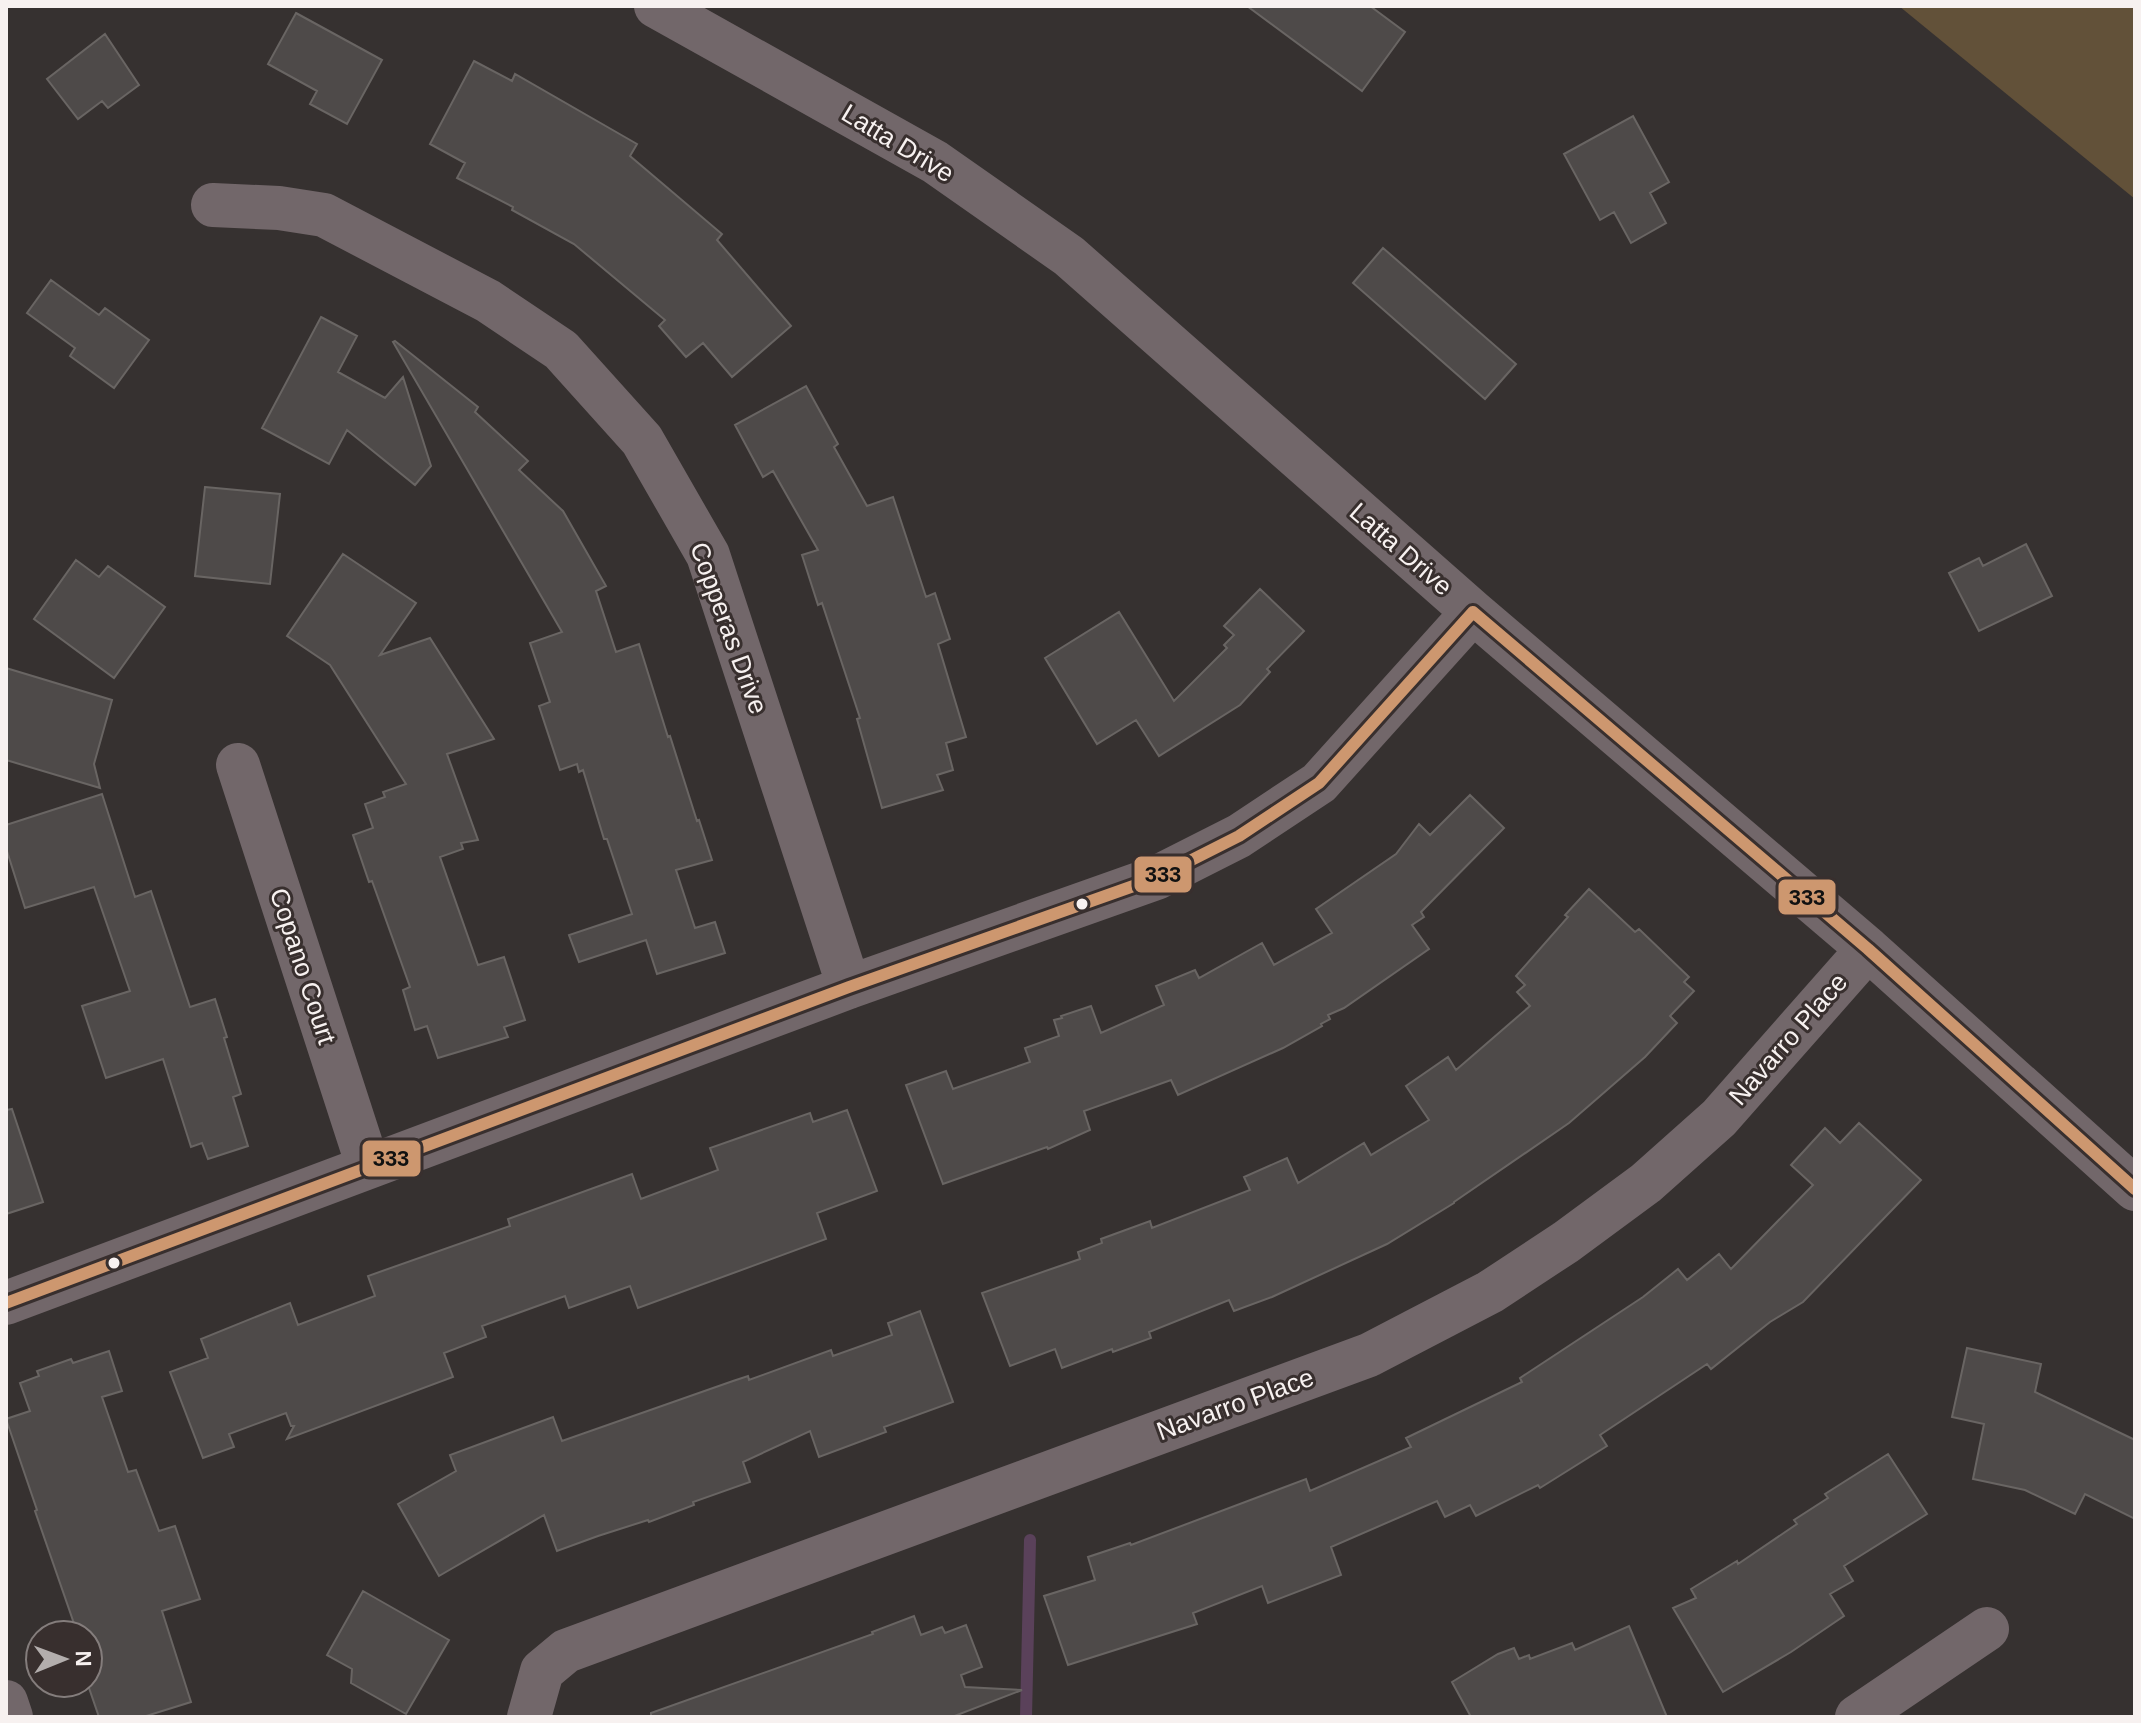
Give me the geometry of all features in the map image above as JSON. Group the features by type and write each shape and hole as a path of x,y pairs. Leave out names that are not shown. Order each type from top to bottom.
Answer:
{"street":[{"name":"Latta Drive","path":"656,6 935,162 1069,256 1473,612 1868,949 2135,1189"},
{"name":"Copperas Drive","path":"213,205 279,208 324,215 488,301 561,350 642,440 708,555 849,987"},
{"path":"6,1303 849,987 1156,878 1239,836 1319,783 1473,612"},
{"name":"Copano Court","path":"238,765 368,1166"},
{"name":"Navarro Place","path":"529,1717 542,1671 566,1651 1369,1355 1490,1292 1566,1242 1646,1183 1719,1118 1868,949"},
{"path":"1857,1717 1987,1629"},
{"path":"6,1702 11,1717"}],"shaded area":[{"path":"1899,6 2135,6 2135,199"}],"building":[{"path":"1247,6 1370,6 1405,32 1362,91"},
{"path":"296,13 382,60 347,124 310,104 317,91 268,64"},
{"path":"105,34 139,85 108,108 102,101 78,119 47,79"},
{"path":"474,61 512,81 515,74 637,144 630,156 722,234 717,240 791,326 732,377 703,343 686,357 659,326 665,320 574,244 457,178 465,163 430,144"},
{"path":"1633,116 1669,182 1650,193 1666,223 1631,243 1614,212 1600,220 1564,154"},
{"path":"1383,248 1516,364 1485,399 1353,283"},
{"path":"51,280 99,315 105,308 149,340 114,388 70,356 75,348 27,313"},
{"path":"321,317 357,336 338,372 385,398 403,377 431,466 415,485 347,430 329,464 262,428"},
{"path":"395,341 478,407 475,412 528,461 519,470 563,511 606,586 596,591 616,652 639,644 712,860 676,870 695,928 715,922 725,953 657,974 646,940 579,962 569,935 632,914 583,770 579,772 577,764 560,770 539,706 550,702 530,643 562,632"},
{"path":"806,386 838,444 834,447 867,506 893,497 926,597 935,593 950,639 938,644 966,737 946,743 953,770 937,775 943,790 882,808 857,719 860,718 822,603 818,605 802,555 818,550 773,471 763,477 735,425"},
{"path":"205,487 280,494 270,584 195,576"},
{"path":"2026,544 2052,596 1979,631 1949,573 1979,558 1983,566"},
{"path":"343,554 416,603 380,655 430,638 494,739 447,754 478,840 461,843 463,849 440,857 478,965 504,957 525,1020 504,1027 508,1037 438,1058 427,1026 415,1030 403,990 410,987 353,835 373,828 365,804 385,797 383,792 406,784 330,665 287,636"},
{"path":"76,560 99,577 108,566 165,607 114,678 34,619"},
{"path":"1260,589 1304,631 1267,669 1270,672 1240,705 1159,756 1136,720 1097,744 1045,658 1119,612 1174,701 1227,648 1224,645 1234,635 1224,626"},
{"path":"6,668 112,700 94,764 100,788 6,760"},
{"path":"102,794 135,897 151,891 190,1007 215,999 241,1094 233,1097 248,1146 208,1159 202,1143 191,1147 163,1059 106,1078 82,1006 130,991 94,887 25,908 6,848 6,825"},
{"path":"1470,795 1504,828 1421,912 1424,917 1412,925 1429,949 1344,1008 1328,1015 1330,1019 1322,1026 1283,1048 1178,1095 1171,1080 1084,1111 1090,1130 1048,1149 943,1184 906,1085 946,1071 953,1089 1030,1062 1025,1048 1059,1036 1054,1020 1061,1016 1091,1006 1101,1033 1164,1005 1156,986 1195,970 1199,978 1262,943 1274,965 1332,933 1316,909 1396,854 1419,824 1430,835"},
{"path":"1589,889 1635,932 1639,929 1689,977 1684,982 1694,991 1670,1016 1677,1023 1645,1057 1569,1123 1454,1203 1387,1244 1272,1297 1234,1311 1229,1300 1149,1332 1151,1338 1062,1368 1055,1349 1010,1366 982,1293 1080,1259 1078,1252 1102,1243 1101,1239 1150,1221 1152,1228 1250,1190 1244,1177 1287,1158 1298,1183 1364,1143 1371,1155 1429,1120 1406,1086 1448,1057 1456,1070 1530,1006 1517,992 1525,985 1516,976"},
{"path":"12,1109 43,1202 6,1214 6,1110"},
{"path":"847,1110 877,1191 817,1213 826,1239 638,1308 630,1286 569,1308 565,1296 482,1326 486,1337 444,1353 453,1377 287,1439 294,1426 291,1426 286,1413 229,1434 234,1447 203,1458 170,1372 208,1358 201,1339 290,1303 298,1325 375,1296 368,1276 510,1226 508,1219 632,1174 641,1199 718,1170 710,1148 810,1113 813,1122"},
{"path":"1859,1123 1921,1180 1803,1302 1770,1322 1711,1369 1707,1364 1600,1435 1607,1446 1540,1488 1538,1485 1476,1516 1470,1505 1445,1517 1437,1501 1331,1547 1341,1575 1268,1603 1262,1586 1193,1613 1197,1624 1068,1665 1044,1596 1095,1580 1088,1557 1131,1545 1306,1479 1310,1491 1411,1447 1406,1438 1522,1382 1520,1378 1643,1297 1678,1269 1687,1280 1719,1254 1731,1269 1813,1185 1791,1165 1825,1128 1840,1143"},
{"path":"920,1311 953,1402 884,1427 886,1432 819,1457 810,1431 743,1462 750,1482 649,1522 557,1551 544,1515 439,1576 398,1504 456,1471 450,1455 553,1417 562,1441 748,1376 749,1380 831,1350 833,1356 892,1335 888,1323"},
{"path":"1967,1348 2041,1364 2035,1392 2135,1440 2135,1519 2085,1494 2075,1514 2025,1490 1973,1479 1984,1424 1952,1417"},
{"path":"109,1351 122,1391 102,1397 128,1472 136,1470 159,1531 175,1526 200,1599 162,1611 191,1702 143,1717 99,1717 93,1699 104,1699 104,1619 72,1619 6,1419 30,1411 20,1383 39,1376 37,1371 71,1359 73,1363"},
{"path":"1888,1454 1927,1514 1844,1566 1853,1581 1830,1594 1844,1616 1723,1692 1673,1608 1696,1598 1691,1589 1737,1561 1738,1564 1797,1524 1794,1520 1828,1498 1825,1494"},
{"path":"363,1591 449,1640 406,1714 351,1683 352,1669 327,1655"},
{"path":"914,1616 921,1635 942,1627 945,1633 966,1625 982,1667 961,1675 965,1687 1022,1690 952,1717 651,1717 651,1713 873,1634"},
{"path":"1629,1626 1667,1717 1471,1717 1452,1682 1498,1654 1514,1648 1519,1659 1529,1655 1530,1659 1572,1643 1575,1650"}],"waterway":[{"path":"1026,1717 1030,1540"}],"transit line":[{"name":"333","path":"1473,612 1868,949 2135,1189"},
{"name":"333","path":"6,1303 849,987 1156,878 1239,836 1319,783 1473,612"}]}
